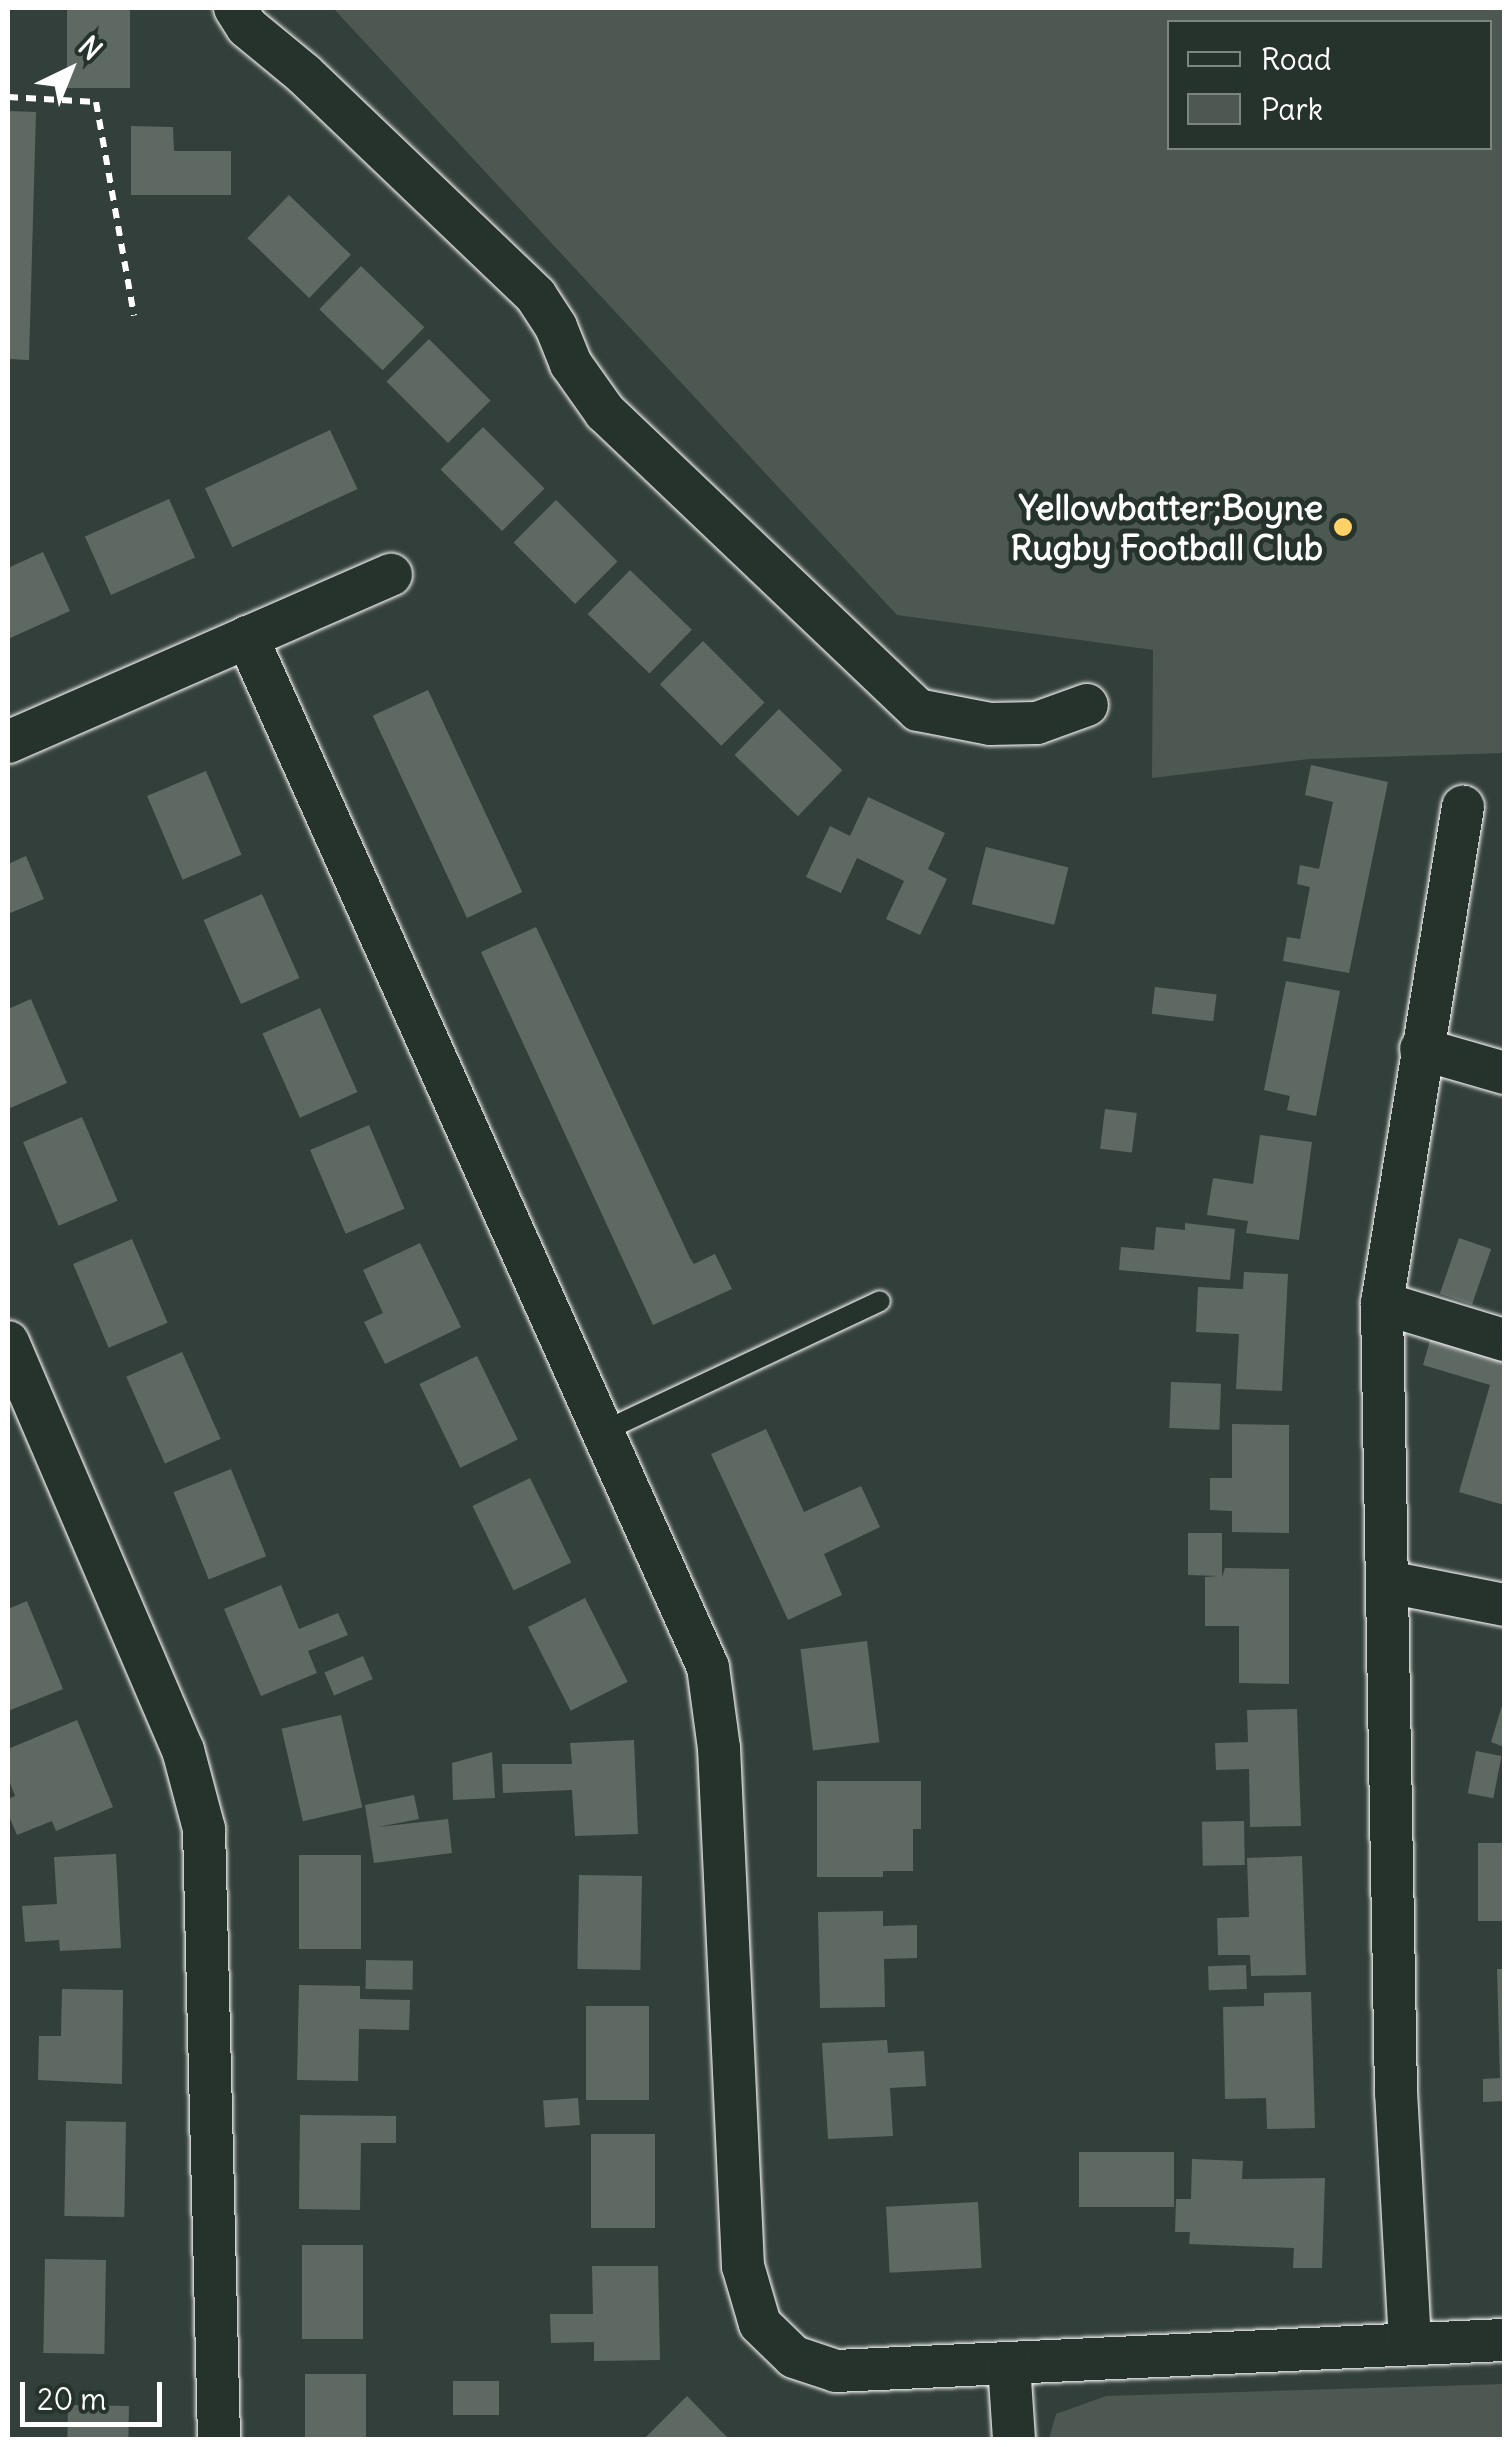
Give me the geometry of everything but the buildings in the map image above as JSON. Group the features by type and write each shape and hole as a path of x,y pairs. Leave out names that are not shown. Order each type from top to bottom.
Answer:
{"street":[{"path":"235,8 246,27 304,74 536,296 556,327 571,364 605,412 918,710 990,724 1037,722 1086,706"},
{"path":"8,742 390,575"},
{"path":"247,637 708,1667 719,1748 743,2266 760,2324 794,2357 836,2371 1504,2340"},
{"path":"1410,2342 1396,2092 1382,1303 1464,807"},
{"path":"1421,1049 1504,1073"},
{"path":"1382,1303 1504,1340"},
{"path":"8,1342 183,1750 204,1829 219,2440"},
{"path":"1388,1582 1504,1605"},
{"path":"1009,2364 1014,2440"}],"lane":[{"path":"602,1432 880,1301"}],"path":[{"path":"8,97 96,102 134,316"}],"green space":[{"path":"333,8 1504,8 1504,753 1309,759 1152,778 1153,650 897,615"},
{"path":"1504,2384 1504,2439 1049,2439 1056,2414 1106,2396"}],"place":[{"name":"Yellowbatter;Boyne Rugby Football Club","path":"1343,527"}]}
